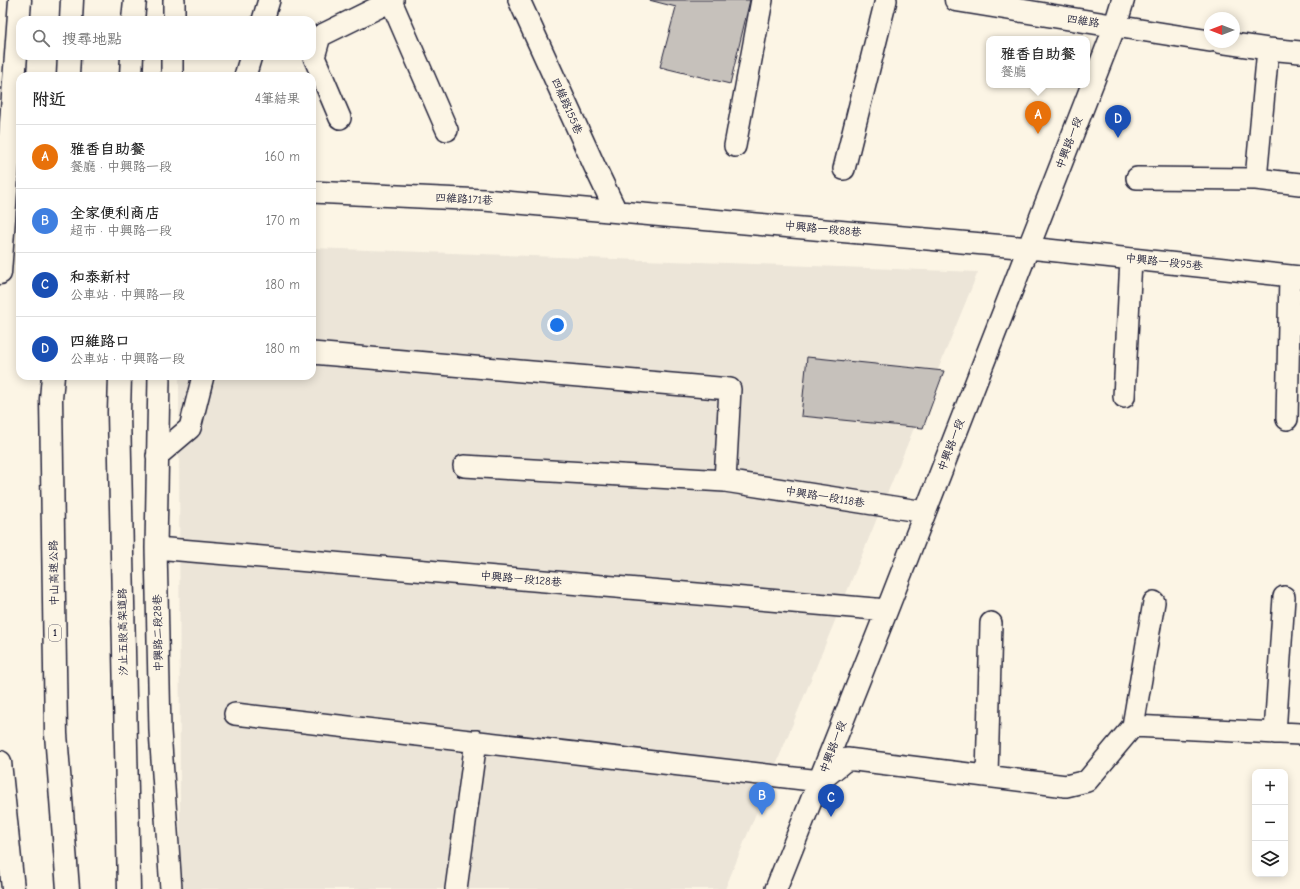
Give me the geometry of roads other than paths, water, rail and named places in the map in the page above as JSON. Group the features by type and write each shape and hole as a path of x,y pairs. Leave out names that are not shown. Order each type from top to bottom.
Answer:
{"main road":[{"path":"19,16 20,0"},
{"path":"71,16 72,0"},
{"path":"133,16 135,0"},
{"name":"四維路","path":"956,0 1114,26"},
{"name":"中興路一段","path":"1114,26 1123,0"},
{"path":"0,272 16,54"},
{"path":"68,72 69,60"},
{"path":"131,72 132,60"},
{"name":"中山高速公路","path":"53,380 51,399 56,734 68,889"},
{"name":"汐止五股高架道路","path":"120,380 119,412 128,889"},
{"path":"0,762 13,889"}],"street":[{"path":"174,0 174,16"},
{"path":"264,16 269,0"},
{"path":"316,50 320,36 392,0 447,130"},
{"name":"四維路155巷","path":"519,0 616,211"},
{"path":"735,146 762,0"},
{"path":"844,169 886,0"},
{"name":"四維路","path":"1114,26 1204,40"},
{"name":"中興路一段","path":"776,889 820,781 1029,248 1114,26"},
{"path":"1240,45 1268,50 1300,52"},
{"path":"1256,179 1268,50"},
{"path":"172,60 172,72"},
{"path":"246,72 251,60"},
{"path":"315,60 340,118"},
{"path":"1137,178 1256,179 1300,184"},
{"name":"四維路171巷","path":"316,192 484,200 616,211"},
{"name":"中興路一段88巷","path":"616,211 1029,248"},
{"name":"中興路一段95巷","path":"1029,248 1295,276"},
{"path":"1124,397 1131,259"},
{"path":"1287,419 1295,276"},
{"path":"316,353 730,389 725,481"},
{"name":"中興路二段28巷","path":"159,380 156,548 160,731 171,889"},
{"path":"158,456 190,428 202,380"},
{"name":"中興路一段118巷","path":"464,466 725,481 925,512"},
{"name":"中興路ㄧ段128巷","path":"156,548 887,610"},
{"path":"1275,733 1284,597"},
{"path":"235,714 820,781 847,759 1066,786 1087,781 1133,726 1154,602"},
{"path":"987,776 991,623"},
{"path":"1133,726 1300,734"},
{"path":"456,889 476,741"}],"place":[{"name":"雅香自助餐","path":"1038,134"},
{"name":"四維路口","path":"1118,138"},
{"name":"全家便利商店","path":"762,815"},
{"name":"和泰新村","path":"831,817"}]}
